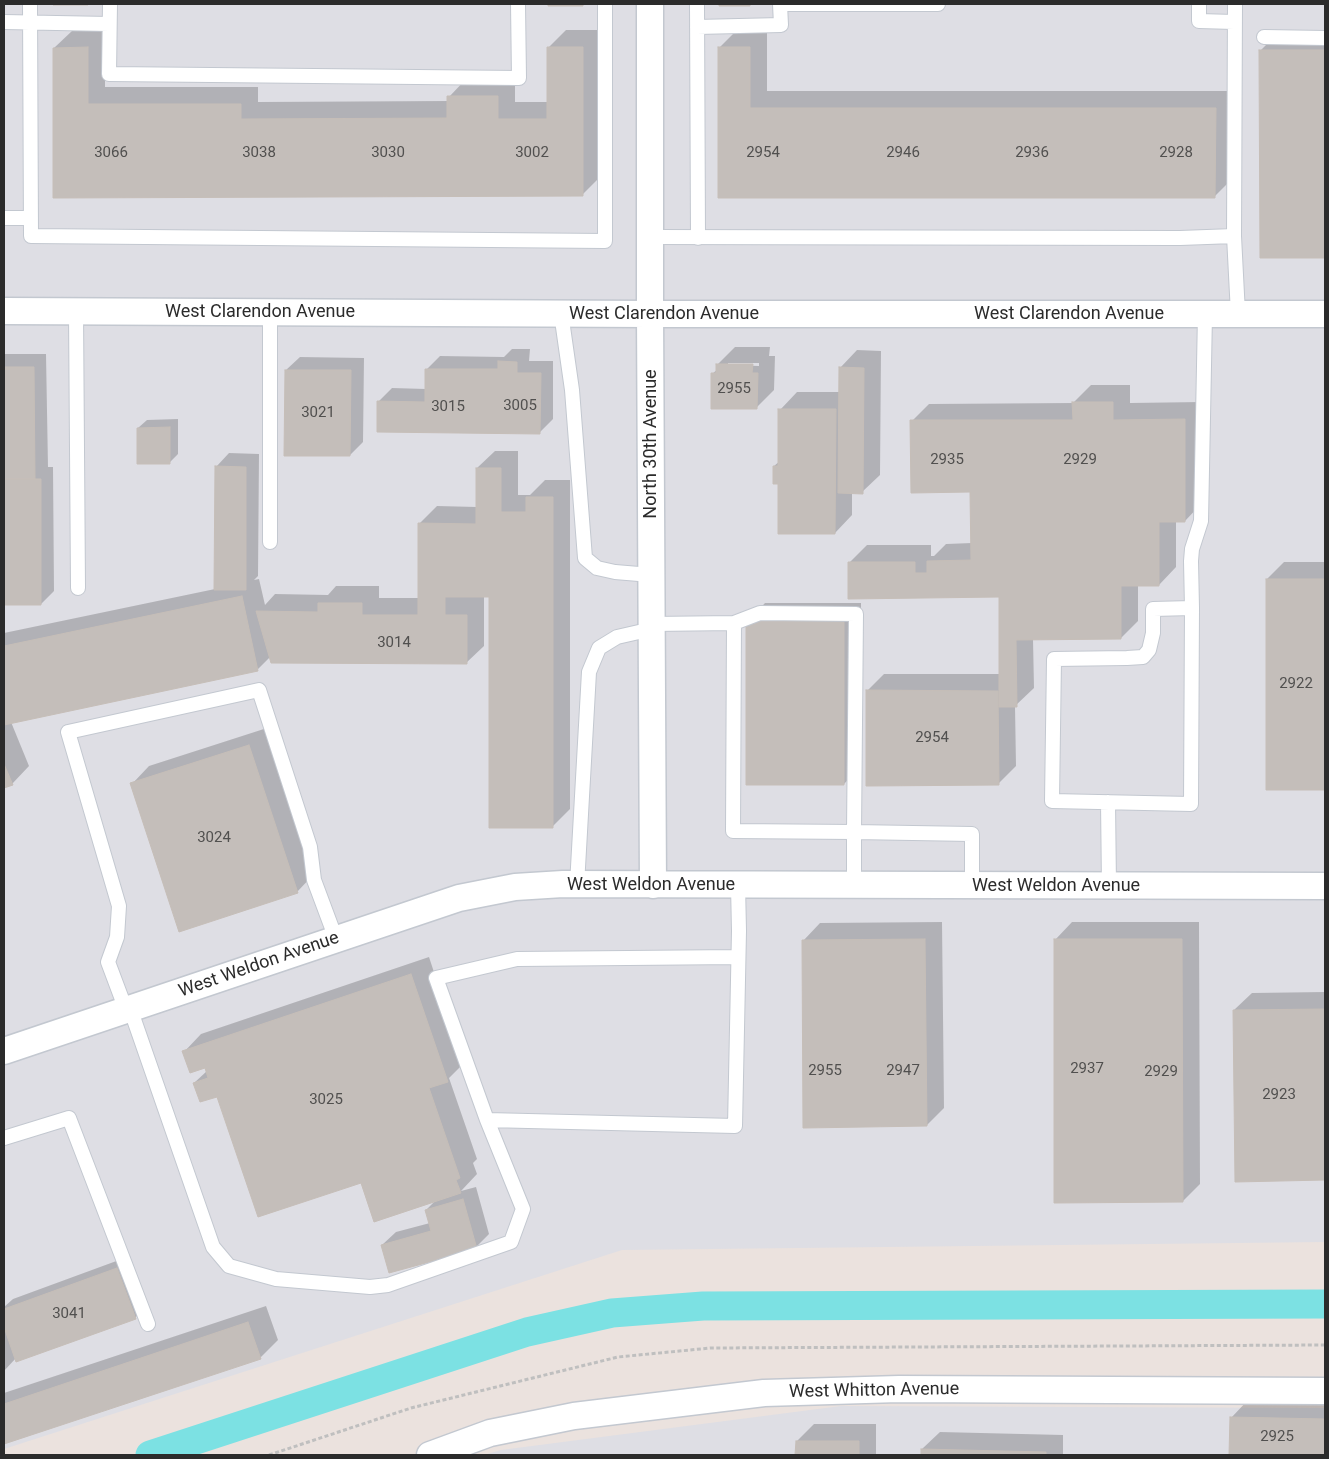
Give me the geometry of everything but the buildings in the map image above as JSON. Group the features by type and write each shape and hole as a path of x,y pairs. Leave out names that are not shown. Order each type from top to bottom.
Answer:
{"street":[{"name":"North 30th Avenue","path":"650,4 653,885"},
{"name":"West Clarendon Avenue","path":"4,311 650,314 1325,314"},
{"name":"West Weldon Avenue","path":"4,1051 459,898 515,887 576,885 1325,886"},
{"name":"West Whitton Avenue","path":"430,1455 490,1433 574,1416 764,1393 899,1389 1325,1391"}],"lane":[{"path":"30,4 31,236 604,241 605,4"},
{"path":"110,4 109,74 519,78 518,4"},
{"path":"697,4 698,238"},
{"path":"697,27 781,25 780,4 938,4"},
{"path":"1199,4 1200,21 1234,22"},
{"path":"1235,4 1234,236 1238,314"},
{"path":"4,22 109,24"},
{"path":"1264,38 1325,38"},
{"path":"4,218 31,218"},
{"path":"650,237 1180,238 1234,236"},
{"path":"76,311 78,588"},
{"path":"270,312 270,542"},
{"path":"561,313 572,390 585,558 597,568 615,572 651,575"},
{"path":"1192,608 1153,609 1153,633 1149,650 1143,657 1054,659 1052,801 1191,804 1192,608 1192,549 1201,521 1205,314"},
{"path":"576,885 589,672 599,648 617,637 652,627 734,623 760,613 856,614 854,885"},
{"path":"734,623 733,831 972,834 972,885"},
{"path":"336,939 314,880 310,847 259,690 68,732 119,906 117,936 108,962 128,1009 214,1247 229,1266 276,1279 370,1288 388,1285 511,1242 524,1209 487,1120 436,978 517,959 738,957"},
{"path":"1108,802 1109,886"},
{"path":"487,1120 734,1126 738,885"},
{"path":"4,1138 69,1118 148,1324"}],"shaded area":[{"path":"4,4 1325,4 1325,1242 622,1250 4,1449"},
{"path":"841,1406 1325,1408 1325,1455 484,1455 501,1450"}],"waterway":[{"path":"150,1455 527,1332 612,1313 703,1306 1325,1304"}]}
